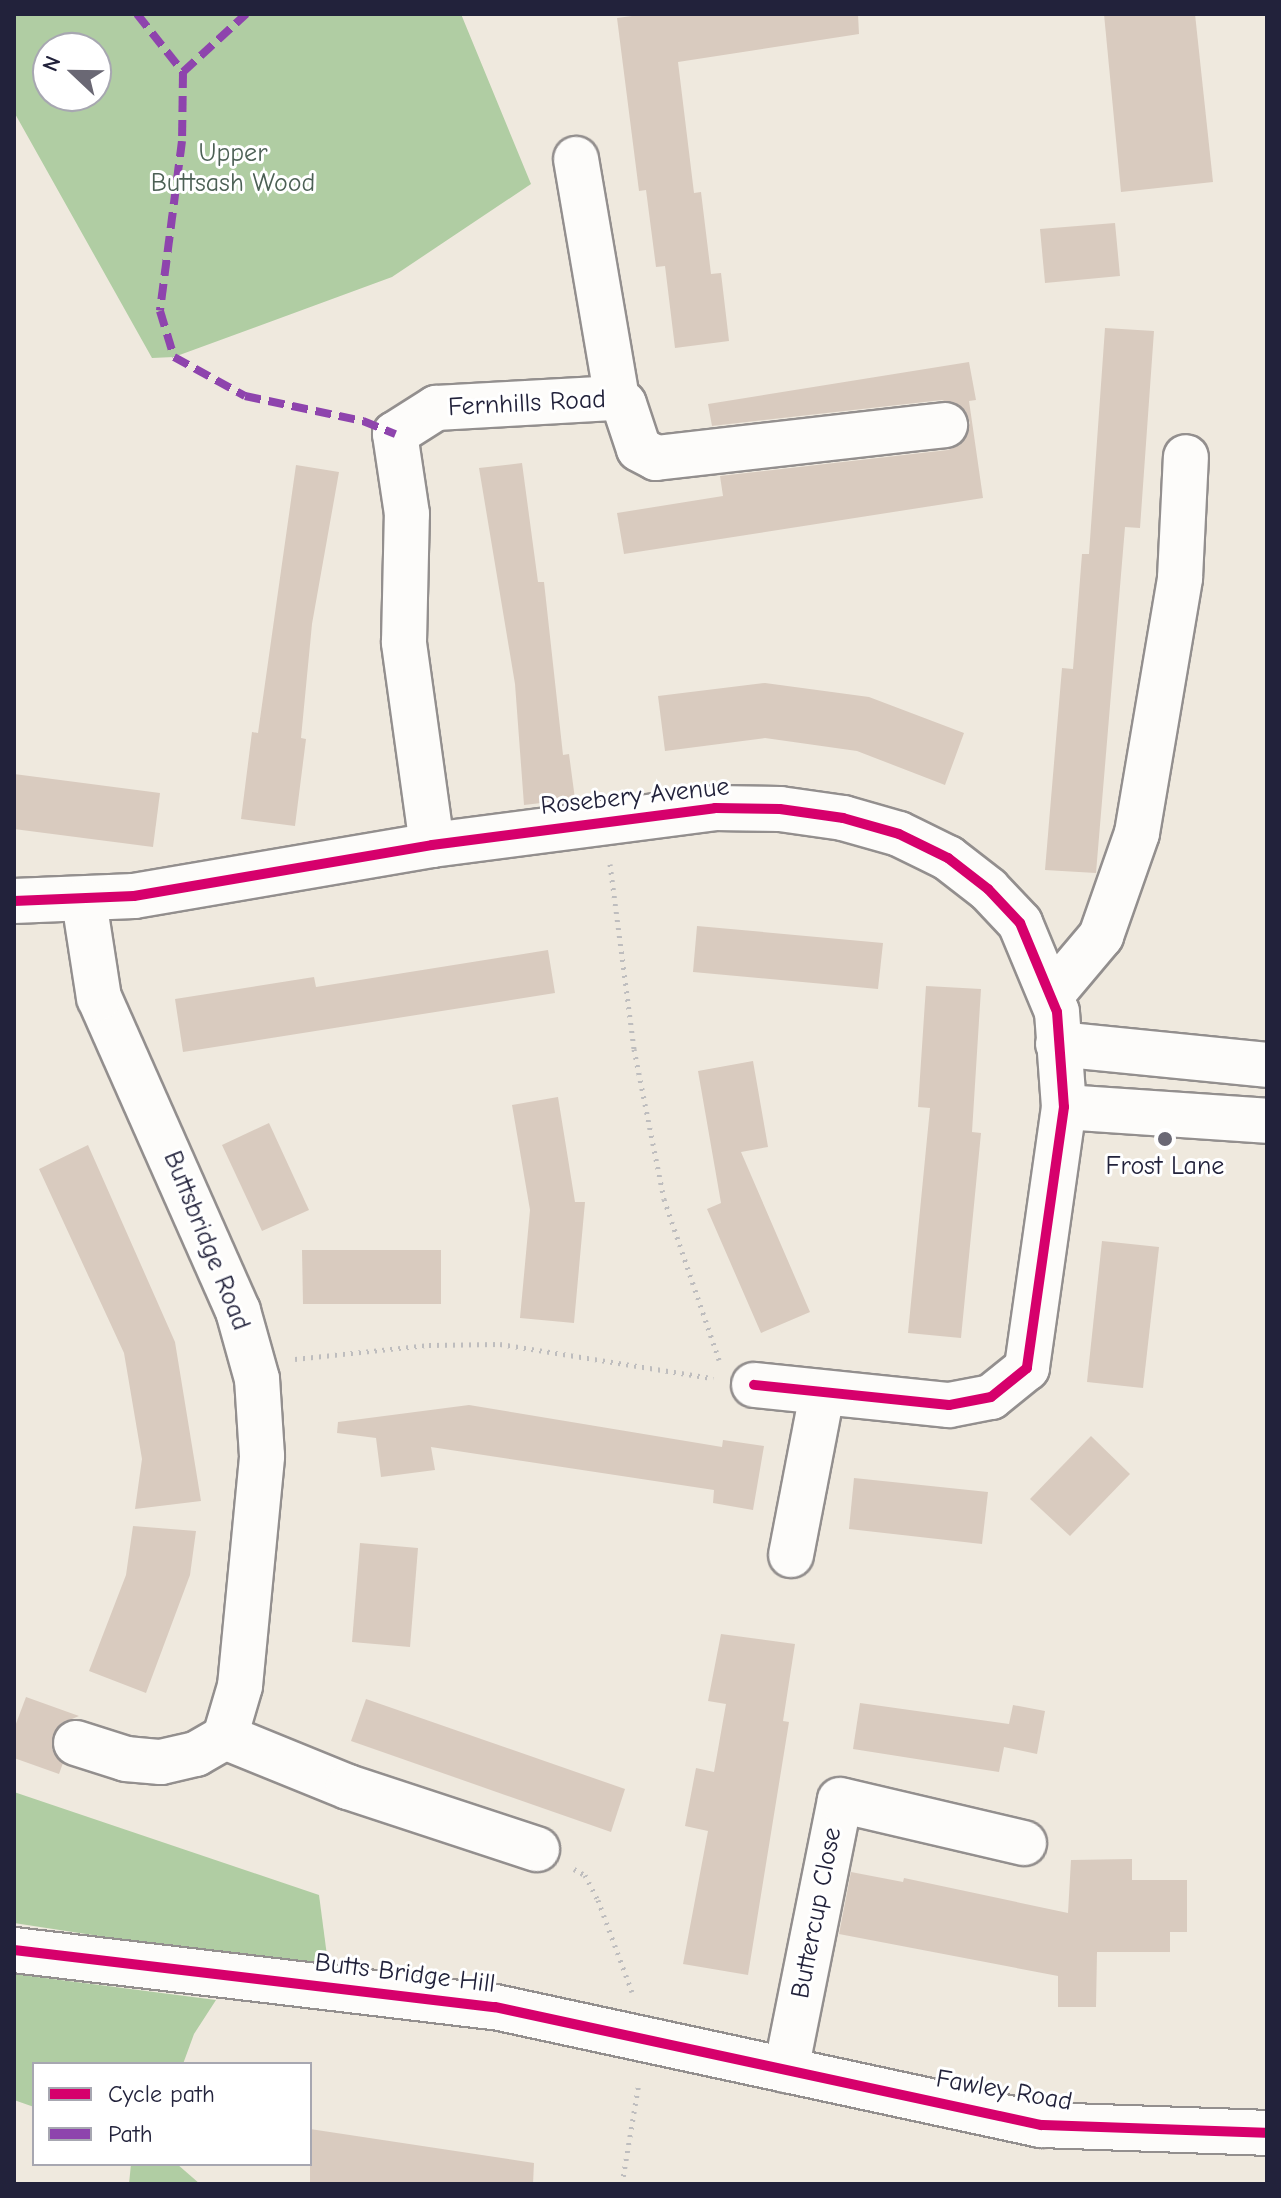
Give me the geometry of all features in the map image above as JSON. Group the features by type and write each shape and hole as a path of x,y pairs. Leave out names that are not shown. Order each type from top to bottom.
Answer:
{"street":[{"path":"576,159 617,398"},
{"name":"Fernhills Road","path":"432,845 404,642 407,514 395,434 436,408 617,398 628,413 639,449 656,458 945,425"},
{"path":"1053,993 1101,936 1137,833 1180,578 1186,457"},
{"name":"Rosebery Avenue","path":"14,901 84,901 432,845 606,821 746,807 843,818 899,834 948,858 1005,905 1032,943 1053,993 1064,1107 1027,1368 991,1397 949,1405 822,1394 740,1382"},
{"name":"Buttsbridge Road","path":"84,901 99,998 219,1259 252,1362 260,1415 260,1505 240,1686 225,1737"},
{"path":"1058,1044 1267,1065"},
{"path":"1064,1107 1267,1121"},
{"path":"791,1555 822,1394"},
{"path":"76,1743 126,1759 161,1762 196,1754 225,1737 348,1787 537,1849"},
{"name":"Buttercup Close","path":"786,2070 840,1800 1024,1843"},
{"name":"Butts Bridge Hill","path":"14,1950 495,2007 786,2070"},
{"name":"Fawley Road","path":"786,2070 1041,2125 1267,2133"}],"path":[{"path":"606,821 618,946 664,1199 740,1382"},
{"path":"252,1362 429,1345 500,1344 740,1382"},
{"path":"537,1849 585,1875 647,2040 622,2184"}],"green space":[{"name":"Upper Buttsash Wood","path":"14,14 461,14 531,184 392,277 174,357 152,358 14,112"},
{"path":"14,1792 319,1895 329,1971 14,1923"},
{"path":"14,1974 216,2000 194,2034 184,2062 32,2062 32,2106 14,2100"},
{"path":"131,2166 179,2166 200,2184 129,2184"}],"building":[{"path":"647,14 858,14 859,34 678,62 694,193 701,192 711,274 721,273 729,341 675,348 665,266 656,267 646,190 639,191 617,18"},
{"path":"1104,14 1195,14 1213,182 1121,192"},
{"path":"1115,223 1120,276 1045,283 1040,229"},
{"path":"1105,328 1154,331 1140,528 1125,527 1096,873 1045,870 1062,668 1073,669 1082,554 1089,554"},
{"path":"969,362 976,400 969,401 983,498 624,554 617,513 723,496 720,476 948,450 960,445 970,423 965,410 942,400 712,426 708,404"},
{"path":"522,463 538,582 544,582 563,755 569,754 575,799 524,805 515,684 479,468"},
{"path":"296,465 339,472 312,624 301,738 306,739 295,826 241,819 252,732 258,733"},
{"path":"765,683 869,697 964,733 945,785 857,751 765,738 665,751 658,696"},
{"path":"14,774 160,793 153,847 14,829"},
{"path":"697,926 883,943 878,989 693,972"},
{"path":"548,950 555,993 183,1052 175,999 314,977 316,987"},
{"path":"926,986 981,989 972,1132 981,1133 961,1338 908,1333 930,1108 918,1107"},
{"path":"753,1061 768,1147 741,1152 810,1312 761,1333 707,1209 721,1203 698,1071"},
{"path":"558,1097 575,1202 585,1202 574,1323 520,1318 530,1210 512,1105"},
{"path":"269,1123 309,1210 262,1231 222,1145"},
{"path":"88,1145 175,1342 201,1501 135,1509 142,1459 124,1353 39,1169"},
{"path":"1102,1241 1159,1247 1143,1388 1087,1382"},
{"path":"302,1250 441,1250 441,1304 303,1304"},
{"path":"469,1405 722,1447 723,1440 764,1446 753,1510 713,1503 714,1490 431,1447 435,1470 381,1477 376,1438 337,1433 338,1422"},
{"path":"1091,1436 1130,1474 1070,1536 1030,1499"},
{"path":"854,1478 988,1492 982,1544 849,1529"},
{"path":"133,1526 196,1531 190,1575 146,1693 89,1671 126,1575"},
{"path":"360,1543 418,1548 410,1647 352,1642"},
{"path":"721,1634 795,1644 783,1721 789,1722 748,1975 683,1964 708,1831 685,1826 696,1768 714,1772 726,1704 708,1701"},
{"path":"26,1697 79,1716 60,1724 53,1735 52,1749 63,1763 59,1774 14,1758 14,1729"},
{"path":"366,1699 625,1789 611,1832 351,1741"},
{"path":"860,1703 1009,1724 1013,1705 1045,1711 1037,1754 1004,1747 999,1772 853,1749"},
{"path":"1132,1859 1132,1880 1187,1880 1187,1932 1170,1932 1170,1952 1097,1952 1096,2007 1058,2007 1058,1976 839,1934 851,1872 903,1882 904,1878 1068,1913 1071,1860"},
{"path":"312,2129 534,2163 533,2184 310,2184"}],"marked path":[{"path":"137,14 183,72 182,141 160,311 174,357 245,396 363,421 395,434"},
{"path":"183,72 246,14"}],"cycle path":[{"path":"14,901 134,896 432,845 715,808 780,809 843,818 899,834 948,858 988,889 1020,923 1057,1012 1064,1107 1027,1368 991,1397 949,1405 754,1385"},
{"path":"14,1950 495,2007 1041,2125 1267,2133"}],"place":[{"name":"Frost Lane","path":"1165,1139"}]}
